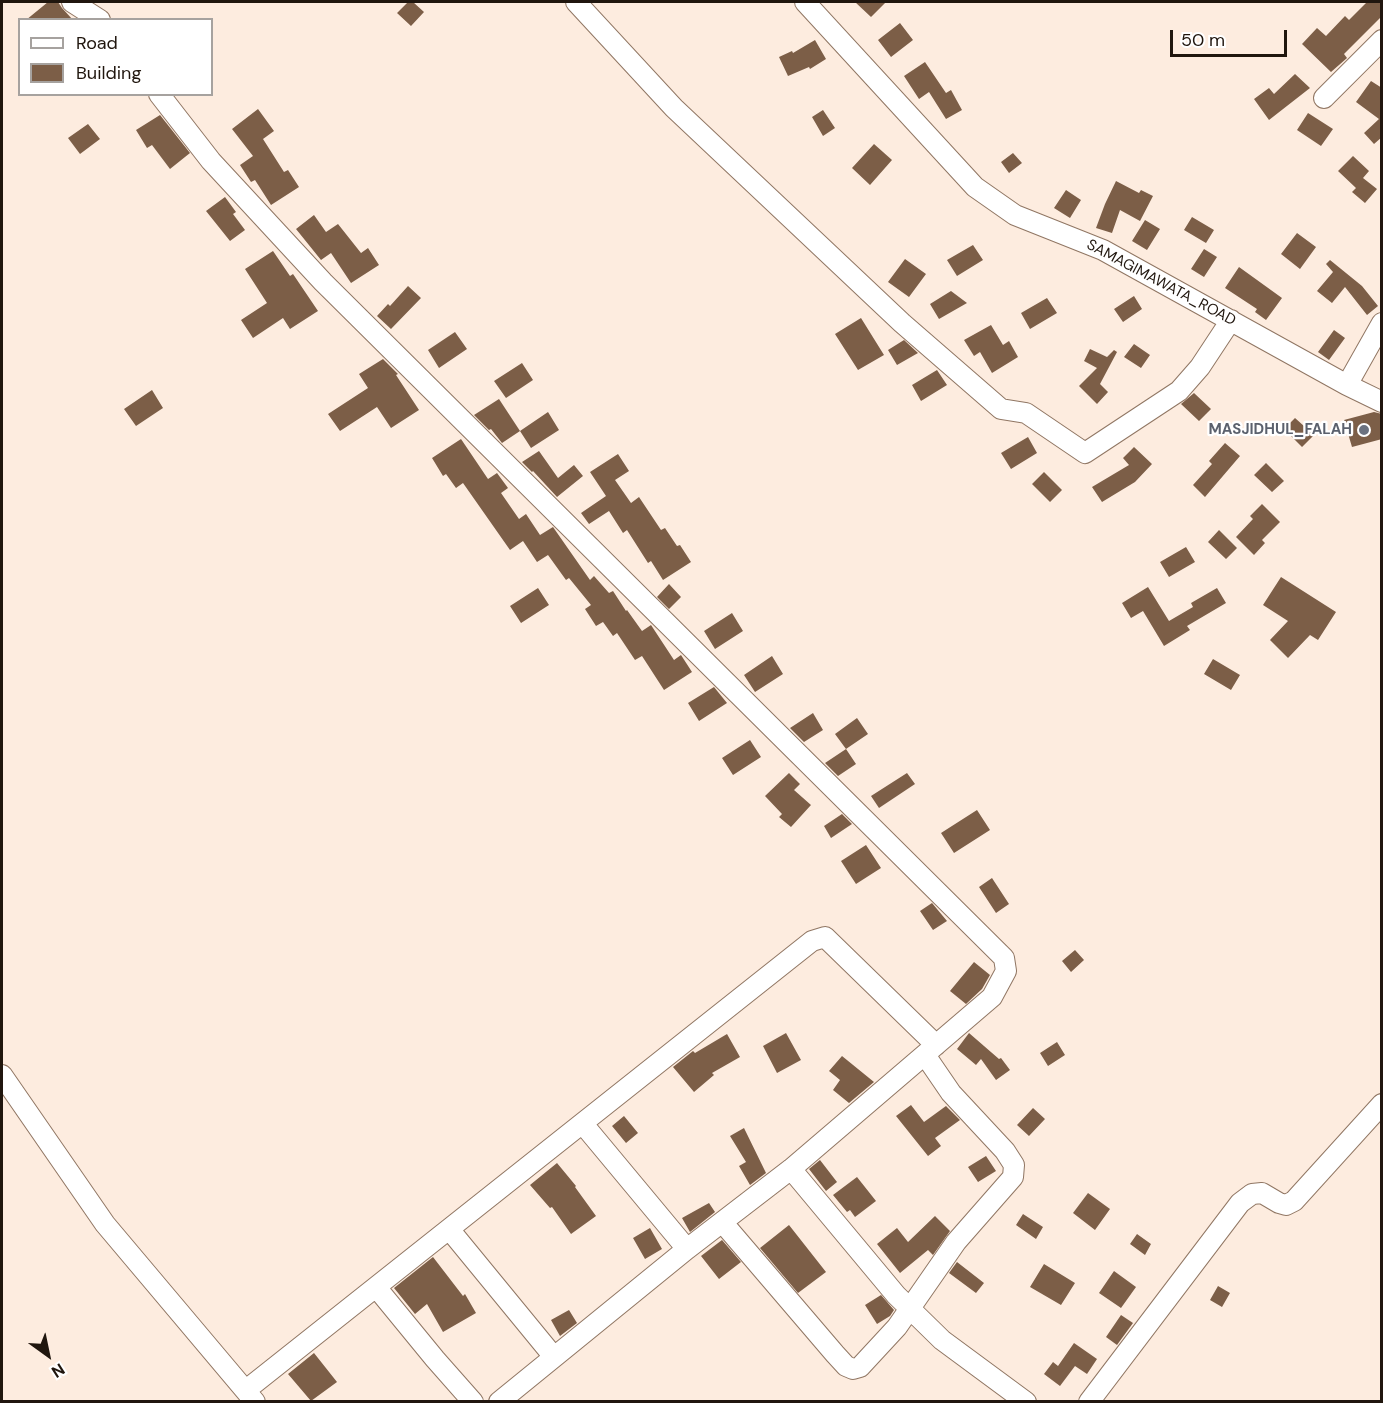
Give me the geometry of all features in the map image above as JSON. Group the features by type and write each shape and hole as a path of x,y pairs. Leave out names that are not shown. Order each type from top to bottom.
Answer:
{"street":[{"path":"72,2 97,18"},
{"path":"576,2 674,108 902,322 1001,409 1026,412 1085,453 1179,391 1200,367 1231,320"},
{"name":"SAMAGIMAWATA_ROAD","path":"805,2 975,187 1015,215 1103,250 1347,385 1380,398"},
{"path":"1324,98 1382,40"},
{"path":"161,96 211,161 323,282 1004,958 1006,971 992,997 791,1169 687,1249 498,1401"},
{"path":"1347,385 1382,323"},
{"path":"2,1075 105,1224 250,1396 376,1287 812,941 825,937 930,1050 951,1093 1005,1151 1014,1165 1013,1177 956,1242 897,1327 860,1368 853,1369 846,1366 723,1223"},
{"path":"1089,1401 1240,1203 1252,1194 1262,1193 1286,1205 1294,1201 1382,1104"},
{"path":"584,1124 687,1249"},
{"path":"791,1169 849,1241 942,1340 1026,1401"},
{"path":"449,1229 554,1357"},
{"path":"376,1287 473,1401"}],"building":[{"path":"48,2 58,2 71,18 28,18"},
{"path":"408,2 413,2 424,12 411,26 397,13"},
{"path":"855,2 886,2 871,17"},
{"path":"1367,2 1382,2 1382,16 1344,54 1347,58 1331,72 1302,44 1317,28 1326,36 1345,16 1349,20"},
{"path":"900,23 913,40 891,57 878,40"},
{"path":"815,40 826,59 810,69 809,67 788,76 779,57 792,51 793,53"},
{"path":"925,62 946,93 951,90 962,110 946,119 929,92 919,99 904,76"},
{"path":"1295,74 1310,88 1269,120 1254,99 1269,88 1274,94"},
{"path":"1371,81 1382,88 1382,137 1374,144 1364,133 1379,119 1356,102"},
{"path":"258,109 274,131 263,139 284,172 288,170 299,187 271,205 255,180 251,182 240,165 253,156 232,129"},
{"path":"823,110 835,128 823,136 812,117"},
{"path":"1308,113 1333,129 1321,146 1297,130"},
{"path":"160,115 190,153 170,169 152,145 147,148 136,130"},
{"path":"88,124 100,139 80,154 68,138"},
{"path":"874,144 892,160 870,185 852,168"},
{"path":"1013,153 1022,163 1009,173 1001,162"},
{"path":"1353,156 1369,171 1363,178 1377,189 1365,203 1352,192 1356,188 1338,171"},
{"path":"1116,181 1139,193 1141,190 1153,196 1140,221 1120,210 1112,233 1096,228"},
{"path":"1066,190 1081,200 1070,218 1054,208"},
{"path":"225,197 236,212 233,214 245,230 230,241 206,211"},
{"path":"314,215 326,232 338,224 361,253 368,248 379,265 351,283 331,253 321,260 296,229"},
{"path":"1192,217 1214,230 1206,243 1184,230"},
{"path":"1145,220 1160,229 1147,250 1132,241"},
{"path":"1297,233 1316,247 1300,269 1281,254"},
{"path":"973,245 983,260 957,276 947,260"},
{"path":"1204,249 1217,257 1204,277 1191,269"},
{"path":"273,251 290,276 293,274 318,311 290,329 283,318 253,338 241,320 267,303 245,269"},
{"path":"905,259 926,274 909,297 888,282"},
{"path":"1330,260 1362,286 1378,306 1367,315 1345,287 1332,303 1317,291 1333,272 1326,264"},
{"path":"1239,267 1282,298 1266,320 1255,312 1257,309 1225,288"},
{"path":"408,286 421,298 391,329 377,316 388,304 390,306"},
{"path":"951,291 967,303 939,319 930,304"},
{"path":"1134,296 1142,309 1123,322 1114,309"},
{"path":"1047,298 1057,313 1030,329 1021,313"},
{"path":"861,318 884,355 858,370 835,334"},
{"path":"991,325 1003,345 1009,341 1018,357 992,373 980,352 974,356 964,340"},
{"path":"1334,330 1345,338 1329,360 1318,352"},
{"path":"455,332 467,349 439,368 428,350"},
{"path":"904,340 918,353 897,365 888,350"},
{"path":"1134,344 1150,355 1141,368 1124,357"},
{"path":"1090,349 1107,357 1114,350 1117,352 1100,384 1108,392 1097,404 1079,386 1097,368 1084,361"},
{"path":"383,359 398,374 396,375 419,410 391,428 377,407 340,431 328,414 368,388 359,374"},
{"path":"522,363 533,380 506,398 494,381"},
{"path":"937,370 947,385 921,401 912,385"},
{"path":"152,390 163,408 136,426 124,409"},
{"path":"1194,393 1211,409 1199,421 1181,404"},
{"path":"499,399 520,431 502,443 491,429 489,430 474,415"},
{"path":"548,412 559,430 531,448 520,431"},
{"name":"MASJIDHUL_FALAH","path":"1374,412 1382,414 1382,439 1352,447 1344,420"},
{"path":"1295,418 1314,435 1302,447 1284,429"},
{"path":"1028,437 1037,453 1011,469 1001,453"},
{"path":"461,439 488,479 497,473 508,488 501,493 519,519 526,514 540,535 553,527 590,580 594,576 609,593 613,591 642,631 651,625 674,660 681,655 692,672 664,690 642,656 635,660 617,633 613,636 603,622 596,626 585,609 591,605 569,578 566,580 548,555 537,562 523,541 510,550 463,483 456,488 446,474 443,476 432,458"},
{"path":"1225,443 1240,456 1205,497 1193,485 1212,464 1209,461"},
{"path":"1134,447 1152,464 1135,482 1102,502 1092,487 1129,465 1123,458"},
{"path":"539,451 558,478 574,465 583,476 557,497 522,462"},
{"path":"618,454 629,471 615,480 631,503 639,497 661,530 665,528 691,562 663,580 651,561 648,563 627,530 623,533 609,511 589,524 581,513 606,496 590,472"},
{"path":"1266,463 1284,481 1272,492 1254,475"},
{"path":"1044,472 1062,490 1050,502 1032,484"},
{"path":"1262,504 1280,522 1262,540 1265,543 1254,555 1236,537 1253,519 1250,516"},
{"path":"1219,530 1237,548 1226,559 1208,542"},
{"path":"1186,547 1195,562 1169,577 1160,562"},
{"path":"1281,577 1336,612 1318,640 1310,635 1288,658 1270,640 1288,621 1263,605"},
{"path":"669,584 681,597 669,609 657,597"},
{"path":"1148,587 1169,621 1193,607 1191,603 1217,588 1226,603 1187,626 1190,630 1164,646 1143,611 1131,618 1122,603"},
{"path":"538,588 549,605 521,623 510,606"},
{"path":"732,613 743,631 715,649 704,631"},
{"path":"772,656 783,674 755,692 744,675"},
{"path":"1213,659 1240,675 1231,690 1204,674"},
{"path":"714,687 727,703 699,721 688,703"},
{"path":"813,713 823,730 804,742 790,728"},
{"path":"857,718 868,734 846,749 835,734"},
{"path":"750,740 761,757 733,775 722,758"},
{"path":"846,749 856,764 838,776 825,763"},
{"path":"789,773 800,784 794,790 811,805 791,827 779,817 782,814 765,796"},
{"path":"907,773 915,784 879,808 871,796"},
{"path":"977,810 990,830 954,853 941,833"},
{"path":"842,814 852,824 831,838 824,826"},
{"path":"866,845 881,868 856,884 841,861"},
{"path":"992,878 1009,904 996,913 979,887"},
{"path":"932,903 947,921 933,930 920,911"},
{"path":"1075,950 1084,960 1071,972 1062,961"},
{"path":"974,962 990,975 982,989 966,1004 950,991"},
{"path":"786,1033 801,1060 777,1073 763,1046"},
{"path":"969,1033 999,1059 1001,1058 1010,1070 996,1080 981,1059 976,1065 957,1049"},
{"path":"727,1034 740,1057 712,1073 714,1075 694,1092 673,1067 693,1051 695,1053"},
{"path":"1057,1042 1065,1055 1048,1066 1040,1053"},
{"path":"842,1056 874,1082 849,1103 833,1090 840,1080 829,1071"},
{"path":"911,1105 924,1122 946,1106 960,1120 935,1138 941,1146 928,1156 896,1116"},
{"path":"1033,1108 1045,1119 1029,1136 1017,1125"},
{"path":"624,1116 638,1133 626,1143 612,1126"},
{"path":"744,1128 766,1173 750,1185 739,1166 746,1162 730,1136"},
{"path":"986,1156 996,1171 978,1182 968,1167"},
{"path":"820,1160 837,1182 826,1191 809,1169"},
{"path":"557,1163 596,1216 571,1234 552,1207 550,1208 530,1185"},
{"path":"857,1177 876,1201 855,1217 850,1210 847,1212 833,1195"},
{"path":"1088,1193 1110,1209 1095,1230 1073,1213"},
{"path":"709,1203 715,1212 690,1232 682,1218"},
{"path":"1023,1214 1043,1227 1036,1239 1016,1225"},
{"path":"935,1216 950,1231 933,1255 928,1250 900,1273 877,1244 897,1228 908,1242"},
{"path":"789,1225 826,1272 798,1293 760,1248"},
{"path":"650,1228 662,1249 645,1259 633,1238"},
{"path":"1137,1234 1151,1244 1145,1255 1130,1244"},
{"path":"722,1240 741,1262 719,1279 701,1256"},
{"path":"433,1257 463,1296 465,1294 476,1313 443,1332 427,1304 415,1314 394,1288"},
{"path":"957,1262 984,1283 976,1293 949,1273"},
{"path":"1044,1264 1075,1283 1061,1305 1030,1287"},
{"path":"1114,1271 1136,1287 1121,1308 1099,1293"},
{"path":"1218,1286 1230,1293 1222,1307 1210,1300"},
{"path":"881,1295 894,1310 890,1316 877,1324 865,1305"},
{"path":"569,1310 577,1323 560,1336 551,1320"},
{"path":"1121,1315 1133,1323 1117,1345 1106,1337"},
{"path":"1074,1343 1097,1359 1087,1374 1075,1366 1060,1386 1044,1374 1053,1362 1058,1366"},
{"path":"314,1353 337,1382 311,1401 288,1374"}],"place":[{"name":"MASJIDHUL_FALAH","path":"1364,430"}]}
